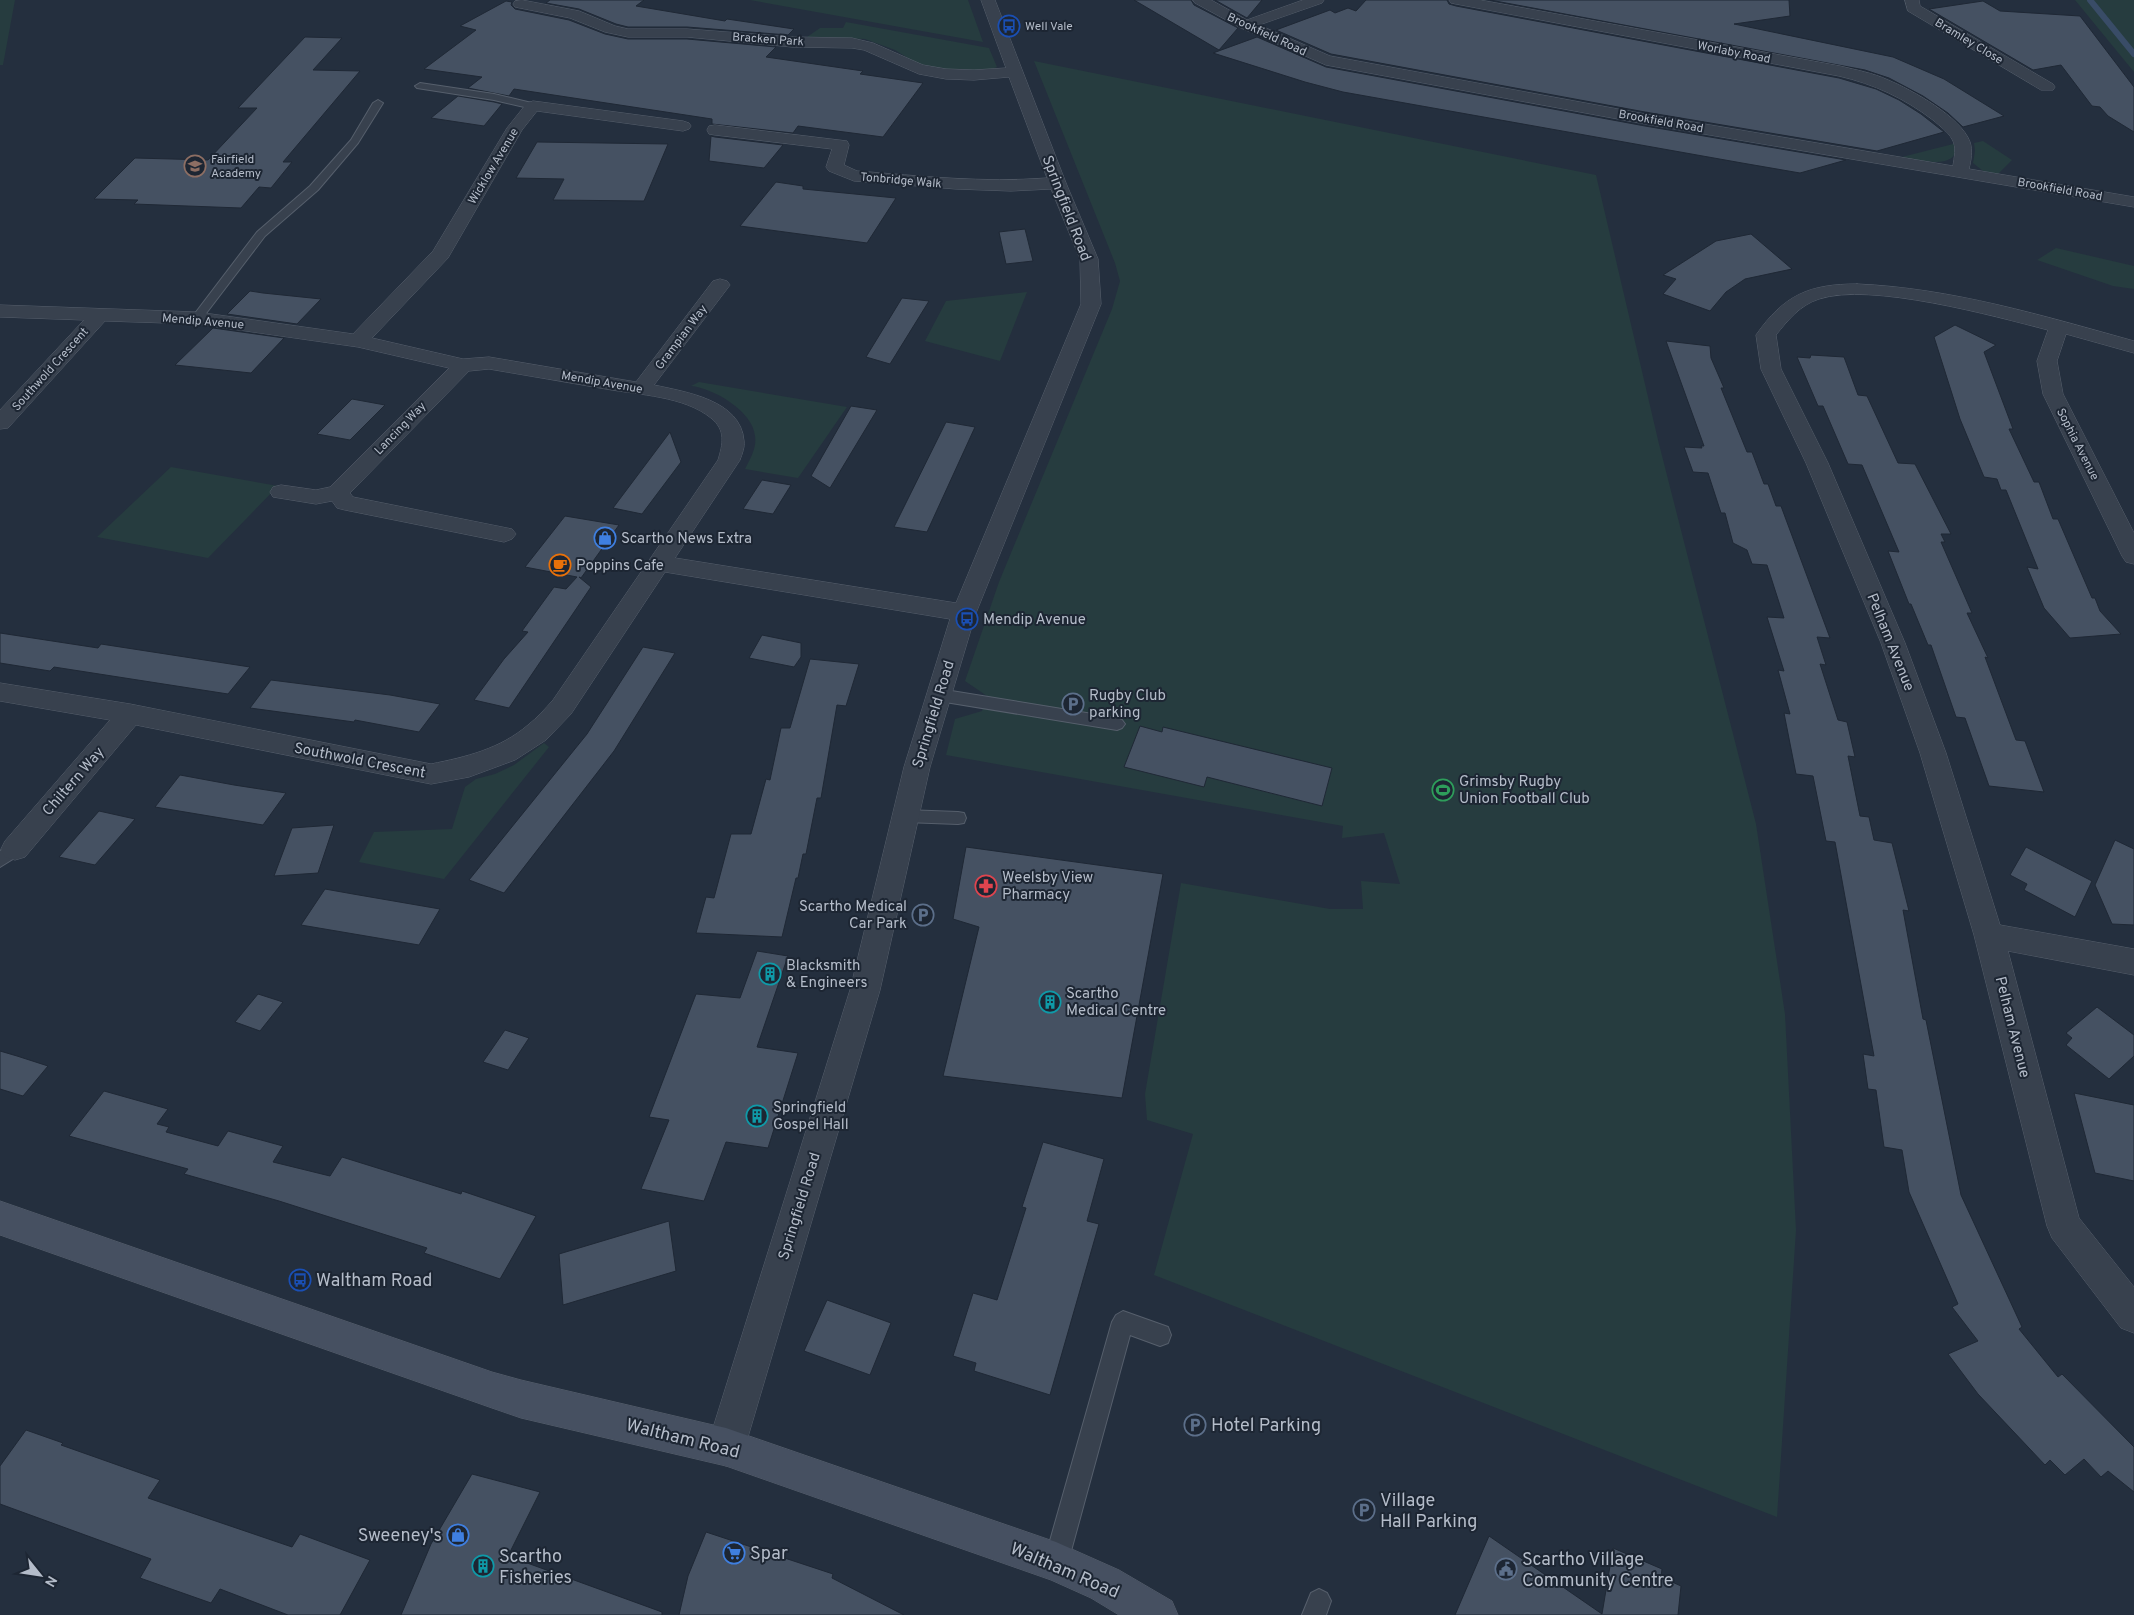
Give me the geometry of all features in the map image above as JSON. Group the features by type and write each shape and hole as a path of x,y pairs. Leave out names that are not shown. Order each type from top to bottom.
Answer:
{"main road":[{"name":"Waltham Road","path":"0,1218 521,1399 726,1447 1056,1562 1105,1584 1158,1615"}],"street":[{"name":"Springfield Road","path":"726,1447 865,990 917,767 964,613 1091,304 1089,259 1057,183 988,0"},
{"name":"Brookfield Road","path":"1200,0 1246,25 1326,60 1360,68 1645,119 2134,202"},
{"path":"1246,25 1317,0"},
{"name":"Worlaby Road","path":"1456,0 1876,80 1903,94 1948,124 1961,139 1963,153 1960,172"},
{"name":"Bramley Close","path":"1912,0 1913,8 2047,87"},
{"name":"Bracken Park","path":"520,4 574,14 610,29 628,33 687,33 792,42 852,43 868,46 919,69 946,74 974,75 1016,72"},
{"path":"2032,78 2061,74"},
{"path":"533,106 683,126"},
{"name":"Wicklow Avenue","path":"358,341 441,254 515,128 533,106"},
{"name":"Tonbridge Walk","path":"716,130 841,146 835,167 854,176 965,185 1011,186 1057,183"},
{"name":"Grampian Way","path":"641,389 720,285"},
{"name":"Pelham Avenue","path":"2134,346 2059,326 1955,302 1904,293 1857,289 1814,294 1787,308 1766,335 1771,369 1820,472 1892,643 1930,744 1989,935 2064,1226 2134,1315"},
{"name":"Mendip Avenue","path":"0,312 197,318 358,341 463,365 489,363 682,397 720,414 731,428 734,443 729,460 659,564"},
{"name":"Southwold Crescent","path":"0,423 99,315"},
{"name":"Sophia Avenue","path":"2059,326 2047,362 2053,394 2134,556"},
{"name":"Lancing Way","path":"338,492 463,365"},
{"path":"281,492 316,498 338,492 345,503 504,534"},
{"path":"659,564 964,613"},
{"name":"Southwold Crescent","path":"0,692 130,714 431,774 469,767 506,753 530,738 562,707 659,564"},
{"name":"Chiltern Way","path":"7,854 130,714"},
{"path":"1989,935 2134,962"}],"lane":[{"path":"420,86 494,97 533,106"},
{"path":"197,318 262,234 314,188 355,141 378,103"},
{"path":"939,695 1117,724"},
{"path":"905,816 958,818"},
{"path":"1056,1562 1123,1322 1160,1335"}],"green space":[{"path":"0,0 15,0 3,65 0,65"},
{"path":"750,0 968,0 983,42"},
{"path":"2075,0 2134,0 2134,72"},
{"path":"846,22 989,48 997,67 988,71 951,71 916,63 895,50 865,39 807,37 820,28 843,28"},
{"name":"Grimsby Rugby Union Football Club","path":"1034,61 1596,175 1659,444 1756,824 1785,1014 1796,1230 1777,1517 1154,1275 1193,1134 1147,1120 1145,1094 1181,883 1330,909 1363,909 1361,881 1400,884 1384,833 1342,838 1343,826 946,755 955,719 982,711 987,696 965,681 999,582 1112,309 1120,281 1115,263"},
{"path":"1983,141 2012,160 1998,174 1983,171 1973,163 1974,143"},
{"path":"1957,143 1956,152 1952,158 1945,161 1927,162 1902,157"},
{"path":"2056,248 2134,266 2134,289 2113,286 2037,260"},
{"path":"1027,292 1000,361 925,341 946,301"},
{"path":"699,382 847,407 798,478 745,469 755,445 753,427 740,410 730,402 710,391 691,386"},
{"path":"171,467 278,486 208,558 97,537"},
{"path":"544,743 549,747 444,879 359,862 374,832 452,829 465,787 476,779 495,774 514,765"}],"building":[{"path":"550,0 644,0 636,6 725,21 727,19 794,29 788,35 687,27 628,27 579,9 546,3"},
{"path":"1134,0 1191,0 1194,5 1238,28 1219,50"},
{"path":"1215,0 1262,0 1247,18"},
{"path":"1366,0 1447,0 1449,4 1456,6 1839,78 1876,89 1899,100 1944,132 1877,151 1645,112 1331,54 1276,30 1330,10 1335,13 1348,8 1356,11"},
{"path":"1490,0 1789,0 1790,16 1734,24 1893,57 1944,79 2004,116 1963,127 1948,113 1923,96 1889,78 1865,70"},
{"path":"506,1 512,2 511,5 515,9 569,20 605,34 628,39 687,39 776,47 766,57 863,71 860,74 923,83 883,137 798,126 793,133 712,124 712,119 514,89 509,96 468,88 482,77 424,69 476,30 460,26"},
{"path":"1983,1 2000,11 2080,16 2134,87 2134,132 2108,116 2100,107 2092,106 2061,65 2033,70 1929,9"},
{"path":"305,37 342,38 313,70 360,71 283,162 292,162 271,188 259,187 241,208 134,204 138,200 94,199 135,158 208,160 257,108 238,108"},
{"path":"1257,37 1326,67 1645,126 1846,160 1800,173 1343,92 1213,53"},
{"path":"458,96 502,104 484,126 431,118"},
{"path":"711,136 783,145 764,168 709,161"},
{"path":"537,142 668,144 644,201 553,200 564,179 516,178"},
{"path":"776,182 803,186 803,189 896,198 867,243 740,226"},
{"path":"1025,229 1033,261 1006,264 999,232"},
{"path":"1751,234 1792,269 1745,279 1726,292 1710,311 1663,294 1676,279 1663,275 1716,241"},
{"path":"250,291 321,299 297,324 227,314"},
{"path":"902,298 929,301 890,364 866,357"},
{"path":"1955,325 1996,345 1984,352 2013,429 2009,429 2034,482 2039,482 2053,519 2058,519 2092,598 2095,598 2100,611 2121,634 2070,638 2044,608 2027,567 2038,569 2006,490 2001,490 1997,479 1984,477 1960,419 1934,337"},
{"path":"213,328 284,338 251,373 175,365"},
{"path":"1666,341 1710,346 1711,358 1724,388 1721,388 1747,452 1752,452 1764,484 1768,484 1776,506 1781,506 1830,638 1817,637 1826,665 1820,664 1838,720 1847,722 1855,757 1848,756 1860,816 1869,817 1874,840 1892,843 1909,911 1903,910 1923,1019 1926,1020 1961,1195 2022,1327 2019,1329 2058,1377 2062,1374 2134,1447 2134,1492 2108,1471 2101,1477 2084,1459 2065,1475 2050,1460 2045,1465 1978,1394 1948,1354 1978,1341 1952,1307 1958,1304 1909,1192 1902,1150 1884,1147 1876,1090 1868,1089 1863,1054 1874,1056 1835,842 1826,841 1813,776 1796,774 1784,713 1790,714 1778,670 1784,671 1767,617 1784,618 1767,565 1752,564 1747,550 1733,543 1725,513 1721,513 1708,473 1693,472 1684,447 1702,448 1701,446 1704,446"},
{"path":"1811,355 1844,357 1858,395 1867,396 1898,463 1915,464 1951,534 1941,534 1945,542 1941,542 1972,613 1967,613 1988,658 1985,657 2016,740 2025,741 2044,792 1989,786 1965,718 1956,717 1931,645 1928,645 1911,604 1909,604 1888,551 1899,552 1862,465 1848,464 1823,406 1818,406 1797,357 1810,358"},
{"path":"352,399 385,405 350,440 317,434"},
{"path":"851,406 877,410 830,488 811,476"},
{"path":"946,422 975,427 927,532 894,527"},
{"path":"670,432 681,462 642,514 613,508"},
{"path":"762,480 791,485 773,514 743,509"},
{"path":"565,516 619,525 581,578 579,577 591,587 509,708 474,700 504,659 528,632 522,631 554,587 566,589 577,577 525,567"},
{"path":"0,633 98,648 101,644 250,667 228,694 54,667 50,671 0,663"},
{"path":"762,635 801,643 801,657 794,667 749,658"},
{"path":"643,647 675,653 614,751 504,893 469,880 587,734"},
{"path":"810,659 859,664 846,706 837,705 821,798 817,798 806,854 803,854 798,878 796,878 782,937 696,933 706,897 714,898 731,834 751,834 766,779 770,780 781,728 790,728"},
{"path":"271,680 390,695 440,704 419,732 355,720 354,722 250,708"},
{"path":"1140,726 1162,732 1163,727 1332,768 1322,806 1207,777 1204,787 1124,767"},
{"path":"180,775 286,793 263,825 155,807"},
{"path":"99,811 135,819 95,865 59,857"},
{"path":"334,825 318,873 274,876 292,828"},
{"path":"2115,840 2134,849 2134,925 2112,924 2095,885"},
{"name":"Scartho Medical Centre","path":"966,847 1163,874 1122,1098 943,1076 979,927 953,919"},
{"path":"2026,847 2092,881 2075,917 2024,890 2027,884 2010,875"},
{"path":"325,889 440,909 419,945 301,925"},
{"path":"757,951 788,956 757,1047 798,1053 768,1148 726,1142 704,1201 641,1189 669,1120 649,1117 696,994 740,998"},
{"path":"258,994 283,1002 260,1031 235,1022"},
{"path":"2097,1007 2134,1035 2134,1056 2109,1079 2066,1045 2072,1038 2066,1033"},
{"path":"505,1030 529,1038 508,1070 483,1062"},
{"path":"0,1051 48,1066 23,1096 0,1089"},
{"path":"104,1091 168,1109 157,1124 169,1127 166,1132 218,1146 228,1131 283,1146 273,1162 330,1176 342,1157 461,1194 462,1191 536,1216 500,1279 424,1253 427,1248 279,1201 184,1174 188,1169 69,1136"},
{"path":"2074,1093 2134,1105 2134,1181 2095,1173"},
{"path":"1043,1142 1104,1159 1087,1221 1099,1224 1050,1395 974,1371 976,1363 953,1356 973,1293 997,1300 1026,1208 1022,1207"},
{"path":"669,1221 676,1271 563,1305 559,1254"},
{"path":"827,1300 891,1323 870,1375 804,1351"},
{"path":"26,1430 63,1443 61,1445 160,1480 148,1498 292,1547 300,1534 370,1560 340,1615 288,1615 220,1589 211,1603 140,1578 151,1559 0,1504 0,1466"},
{"path":"472,1474 540,1492 508,1556 662,1612 662,1615 401,1615 431,1544"},
{"name":"Spar","path":"706,1532 833,1574 832,1578 904,1615 679,1615 688,1576"},
{"path":"1489,1536 1602,1614 1613,1548 1662,1569 1661,1577 1681,1586 1678,1615 1455,1615"}],"waterway":[{"path":"2090,0 2134,54"}],"place":[{"name":"Well Vale","path":"1009,26"},
{"name":"Fairfield Academy","path":"195,166"},
{"name":"Scartho News Extra","path":"605,538"},
{"name":"Poppins Cafe","path":"560,565"},
{"name":"Mendip Avenue","path":"967,619"},
{"name":"Rugby Club parking","path":"1073,704"},
{"name":"Grimsby Rugby Union Football Club","path":"1443,790"},
{"name":"Weelsby View Pharmacy","path":"986,886"},
{"name":"Scartho Medical Car Park","path":"923,915"},
{"name":"Blacksmith & Engineers","path":"770,974"},
{"name":"Scartho Medical Centre","path":"1050,1002"},
{"name":"Springfield Gospel Hall","path":"757,1116"},
{"name":"Waltham Road","path":"300,1280"},
{"name":"Hotel Parking","path":"1195,1425"},
{"name":"Village Hall Parking","path":"1364,1510"},
{"name":"Sweeney's","path":"458,1535"},
{"name":"Spar","path":"734,1553"},
{"name":"Scartho Fisheries","path":"483,1566"},
{"name":"Scartho Village Community Centre","path":"1506,1569"}]}
